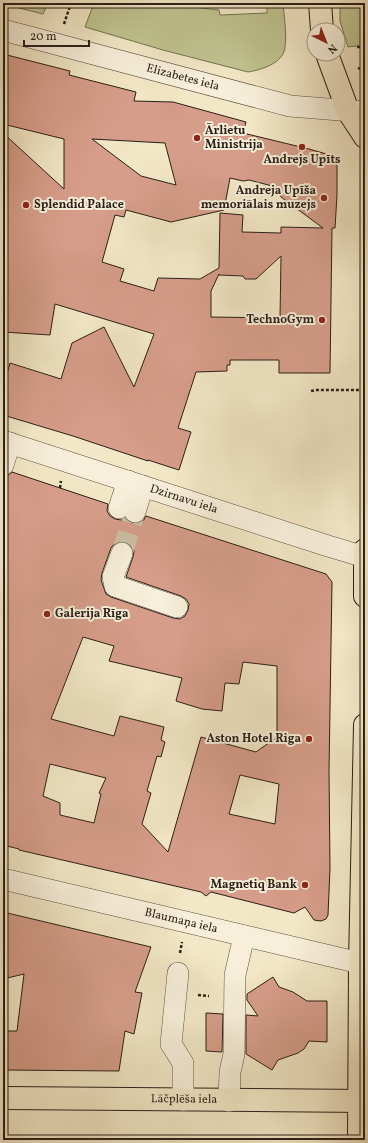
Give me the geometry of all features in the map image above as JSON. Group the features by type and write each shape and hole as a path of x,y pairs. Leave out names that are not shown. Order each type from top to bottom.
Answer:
{"main road":[{"path":"320,3 321,22"},
{"path":"331,62 357,111 365,137"},
{"path":"365,550 365,596"},
{"path":"359,1140 362,1101 360,963 365,725"},
{"name":"Lāčplēša iela","path":"3,1098 362,1101"}],"street":[{"name":"Elizabetes iela","path":"3,30 290,106 357,111"},
{"path":"3,464 7,442"},
{"name":"Dzirnavu iela","path":"7,442 365,557"},
{"path":"127,510 135,484"},
{"path":"122,552 113,577 115,586 177,607"},
{"name":"Blaumaņa iela","path":"3,879 360,963"},
{"path":"229,1101 230,1072 234,1054 235,975 244,936"},
{"path":"178,973 171,1044 183,1063 183,1100"}],"path":[{"path":"64,24 71,3"},
{"path":"357,48 365,47"},
{"path":"358,69 365,64"},
{"path":"311,391 365,390"},
{"path":"199,996 209,996"}],"green space":[{"path":"3,3 48,3 43,14"},
{"path":"94,3 158,3 219,10 220,15 267,13 267,3 283,3 286,36 284,53 271,65 259,70 248,72 163,50 85,27"},
{"path":"340,3 365,3 365,45 348,47 346,40 346,22 340,21"}],"building":[{"path":"3,54 70,71 69,75 136,92 134,101 173,102 246,122 243,133 330,155 335,159 337,166 337,195 335,228 332,228 330,373 279,373 279,360 230,360 230,365 227,365 227,371 196,372 178,428 191,432 179,470 3,415 3,386 10,363 61,379 72,343 104,327 134,387 154,334 55,304 50,335 3,332 3,133 64,189 64,139 3,124","holes":["92,139 165,143 176,185 141,176","230,178 243,181 249,180 276,187 281,197 323,228 281,227 281,233 242,232 243,215 220,213 219,268 200,279 158,278 154,291 120,281 124,269 102,262 115,215 124,217 126,210 171,222 224,210","281,256 280,318 211,317 211,291 219,274 243,276 245,279 256,279"]},
{"path":"12,472 108,504 107,511 110,516 115,519 121,520 125,518 131,523 137,524 143,521 146,516 326,574 332,582 329,771 330,868 328,915 326,919 321,921 314,920 305,907 294,913 211,892 206,896 201,892 3,845 3,477 6,477","holes":["120,541 127,542 131,545 134,551 126,577 186,599 189,604 185,616 180,619 173,618 106,594 101,580 102,573 111,548 114,544","83,637 114,646 109,661 182,678 176,701 202,709 222,711 225,683 239,684 243,662 277,666 277,737 256,752 201,737 168,852 142,824 151,793 147,791 157,756 161,757 165,742 161,740 164,727 120,716 114,736 51,719","50,764 106,778 99,793 101,794 94,823 60,815 60,803 43,796","240,775 279,784 275,824 229,814"]},
{"path":"3,912 151,947 135,992 142,993 134,1034 125,1031 119,1071 3,1070 3,1031 17,1031 24,974 3,979"},
{"path":"273,977 279,987 293,992 307,1001 327,1001 327,1042 309,1041 304,1049 298,1053 278,1060 272,1070 246,1054 246,1015 258,1016 247,1000 247,994"},
{"path":"206,1013 223,1014 222,1052 206,1051"}],"tunnel":[{"path":"122,553 135,512"}],"place":[{"name":"Ārlietu Ministrija","path":"197,138"},
{"name":"Andrejs Upīts","path":"302,147"},
{"name":"Andreja Upīša memoriālais muzejs","path":"324,198"},
{"name":"Splendid Palace","path":"26,205"},
{"name":"TechnoGym","path":"322,320"},
{"name":"Galerija Rīga","path":"47,614"},
{"name":"Aston Hotel Riga","path":"309,739"},
{"name":"Magnetiq Bank","path":"305,885"}]}
